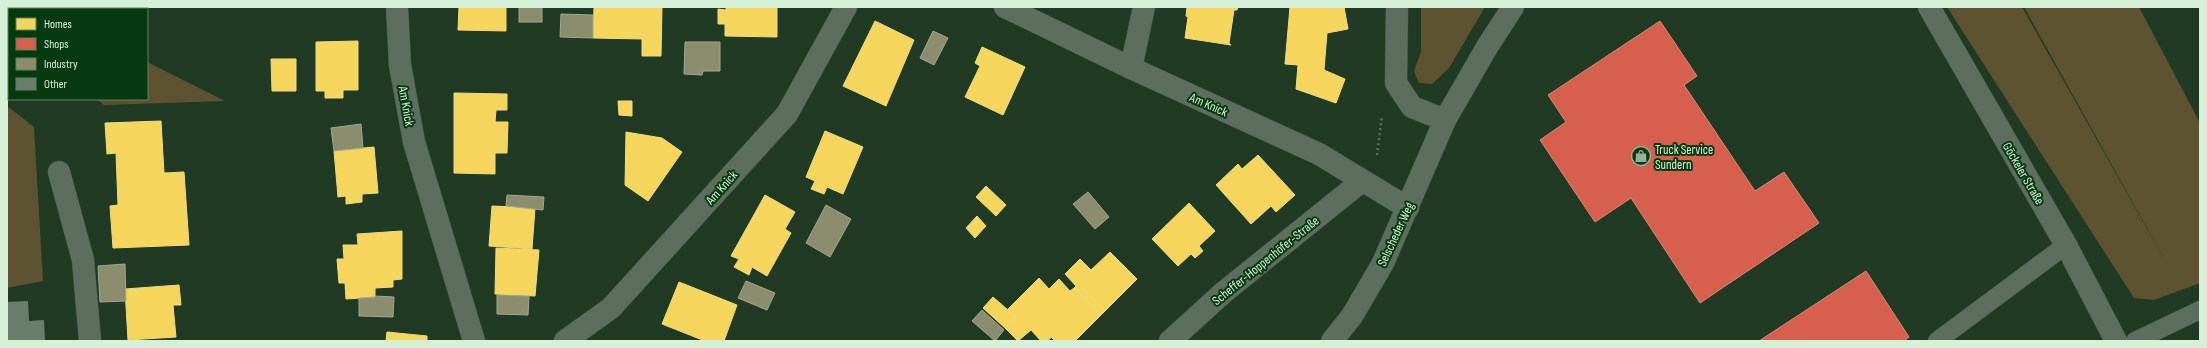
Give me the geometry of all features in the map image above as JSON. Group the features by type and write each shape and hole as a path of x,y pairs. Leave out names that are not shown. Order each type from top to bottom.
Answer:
{"street":[{"name":"Am Knick","path":"397,7 400,65 414,142 474,341"},
{"name":"Am Knick","path":"565,341 611,308 787,114 846,7"},
{"name":"Am Knick","path":"1005,7 1131,68 1319,154 1408,208"},
{"path":"1131,68 1144,7"},
{"path":"1397,7 1396,83 1412,106 1445,120"},
{"name":"Selscheder Weg","path":"1332,341 1352,316 1383,263 1445,120 1487,47 1513,7"},
{"name":"Göckeler Straße","path":"1929,7 2066,245 2116,341"},
{"path":"59,172 83,260 90,341"},
{"name":"Scheffer-Hoppenhöfer-Straße","path":"1170,341 1224,292 1362,181"}],"lane":[{"path":"1937,341 2066,245"},
{"path":"2135,341 2200,310"}],"shaded area":[{"path":"1421,7 1485,7 1449,68 1432,84 1419,83 1414,71 1421,52"},
{"path":"1947,7 2022,7 2172,273 2024,7 2139,7 2200,123 2200,283 2154,300 2134,298"},
{"path":"148,62 225,101 104,105 98,100 148,100"},
{"path":"7,106 34,127 43,281 7,288"}],"building: Homes":[{"path":"459,7 506,7 506,31 458,30"},
{"path":"594,7 662,7 661,56 642,56 642,39 593,38"},
{"path":"726,7 777,7 777,37 725,36 725,24 718,24 718,9 726,10"},
{"path":"1187,7 1238,7 1237,10 1234,10 1229,43 1231,45 1185,38 1188,17 1186,16"},
{"path":"1290,7 1344,7 1348,29 1327,33 1324,70 1345,79 1336,103 1296,89 1298,65 1285,64"},
{"path":"875,21 914,40 886,106 843,86"},
{"path":"358,41 358,90 343,90 343,98 325,98 325,91 316,91 316,42"},
{"path":"982,47 1025,67 1003,115 965,97 980,66 975,63"},
{"path":"271,59 296,59 296,91 272,91"},
{"path":"454,93 507,94 507,110 496,110 495,122 508,122 507,153 495,153 495,174 454,173"},
{"path":"618,101 632,101 632,116 619,115"},
{"path":"161,121 164,173 184,172 189,245 113,248 110,206 118,205 116,153 107,154 105,123"},
{"path":"825,131 863,147 843,194 827,187 824,194 811,189 815,181 806,177"},
{"path":"626,132 662,138 682,152 648,201 625,185"},
{"path":"374,147 378,193 362,194 362,202 346,204 346,196 338,197 334,151"},
{"path":"1258,155 1295,195 1276,212 1271,206 1251,224 1216,185 1238,164 1242,169"},
{"path":"986,186 1006,205 996,216 976,197"},
{"path":"765,195 795,212 785,229 791,233 767,276 752,267 749,275 734,267 739,259 731,256"},
{"path":"1189,203 1215,231 1199,246 1203,251 1195,258 1191,254 1178,266 1152,239"},
{"path":"492,206 535,208 532,249 489,246"},
{"path":"977,216 986,226 975,238 966,228"},
{"path":"402,231 402,279 393,280 393,287 375,288 375,297 346,299 345,283 339,283 337,259 344,259 343,245 358,245 357,234"},
{"path":"496,248 539,250 535,296 495,294"},
{"path":"1110,252 1137,279 1101,315 1074,288 1076,286 1065,274 1080,259 1091,270"},
{"path":"1039,278 1049,289 1059,279 1070,291 1074,288 1101,315 1075,341 1055,341 1051,337 1048,341 1041,341 1031,330 1018,341 1005,328 1016,317 1007,310"},
{"path":"679,282 737,305 724,341 705,341 662,324"},
{"path":"179,285 181,305 173,305 176,337 128,340 125,289"},
{"path":"993,297 1016,317 1005,328 983,308"},
{"path":"387,332 427,336 427,341 386,341"}],"building: Shops":[{"name":"Truck Service Sundern","path":"1660,21 1697,76 1684,85 1755,191 1784,172 1819,223 1700,303 1631,198 1595,222 1540,140 1566,122 1548,95"},
{"path":"1866,271 1909,337 1904,341 1759,341"}],"building: Industry":[{"path":"519,7 542,7 542,22 519,22"},
{"path":"561,14 593,15 593,38 560,37"},
{"path":"933,31 948,38 934,65 920,58"},
{"path":"685,42 720,42 720,71 703,71 702,75 684,74"},
{"path":"361,124 363,148 334,151 331,128"},
{"path":"1088,192 1109,217 1095,229 1073,204"},
{"path":"507,195 544,197 543,210 506,206"},
{"path":"826,205 851,219 830,257 806,243"},
{"path":"125,264 126,301 100,302 98,266"},
{"path":"746,281 775,293 767,310 738,298"},
{"path":"497,295 529,296 528,315 497,314"},
{"path":"375,296 394,297 393,317 359,316 359,298"},
{"path":"982,310 1004,330 995,341 972,321"}],"building: Other":[{"path":"28,301 29,321 44,320 45,341 7,341 7,302"}],"place":[{"name":"Truck Service Sundern","path":"1641,156"}]}
